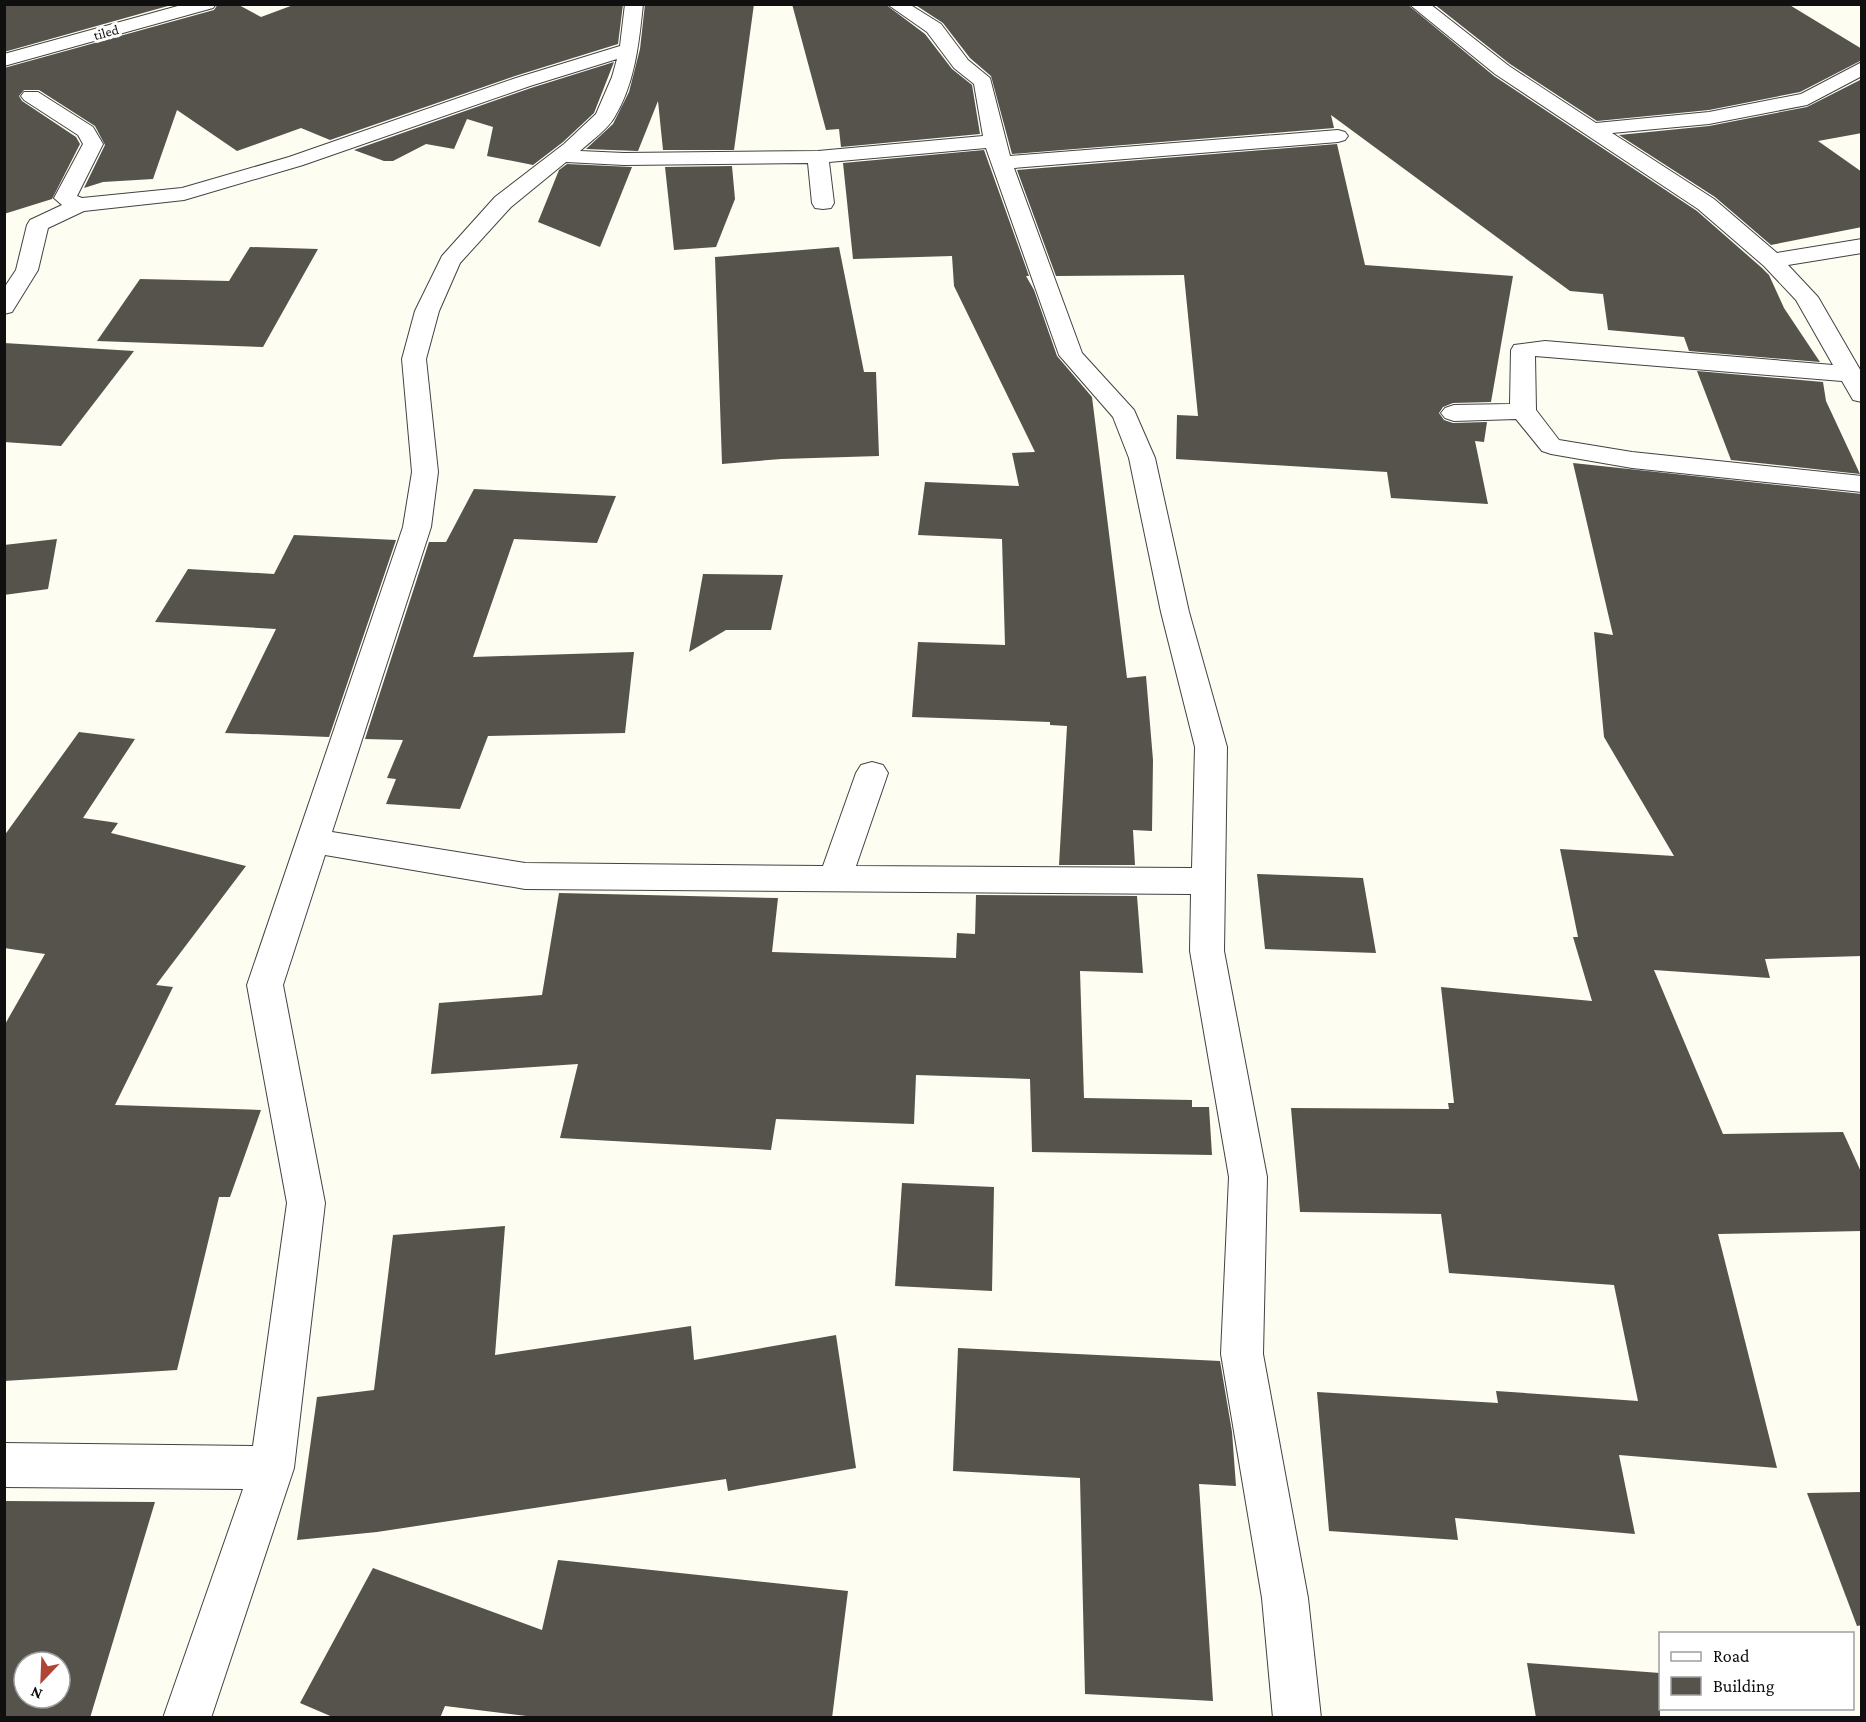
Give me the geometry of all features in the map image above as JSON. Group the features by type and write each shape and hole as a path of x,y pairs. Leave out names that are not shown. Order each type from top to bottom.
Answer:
{"street":[{"name":"tiled","path":"4,60 207,4"},
{"path":"188,1718 272,1468 306,1203 265,985 315,841 417,527 425,472 414,359 427,311 450,261 503,202 562,156 606,117 622,77 629,49 634,4"},
{"path":"896,4 934,28 961,64 983,82 998,152 1071,355 1125,415 1142,458 1176,612 1211,747 1207,951 1248,1177 1242,1354 1285,1598 1297,1718"},
{"path":"1418,4 1502,70 1706,204 1772,261 1806,297 1856,384"},
{"path":"4,307 27,270 38,225 79,205 184,194 296,161 513,86 629,49"},
{"path":"1593,129 1709,118 1806,99 1862,68"},
{"path":"31,96 86,131 93,144 65,198 79,205"},
{"path":"562,156 624,159 998,152 1051,157 1338,136"},
{"path":"818,157 822,203"},
{"path":"1772,261 1862,246"},
{"path":"1856,384 1545,348 1523,350 1523,411 1551,446 1632,460 1862,484"},
{"path":"1454,413 1523,411"},
{"path":"835,879 872,773"},
{"path":"315,841 525,876 1208,881"},
{"path":"4,1465 272,1468"}],"building":[{"path":"4,4 175,4 4,52"},
{"path":"218,4 237,4 261,17 296,4 623,4 618,44 515,76 330,140 301,128 237,151 177,110 153,179 103,182 84,188 105,145 95,126 39,90 24,90 19,96 22,101 76,137 80,144 52,199 4,214 4,68 214,10"},
{"path":"645,4 754,4 734,150 663,150 658,101 638,151 586,149 613,124 629,92 640,49"},
{"path":"792,4 885,4 925,34 952,69 972,85 980,134 841,147 839,129 826,130"},
{"path":"914,4 1407,4 1494,76 1697,211 1769,275 1784,308 1820,362 1689,351 1684,337 1608,330 1603,294 1570,291 1331,115 1334,128 1012,154 991,76 970,58 943,23"},
{"path":"1434,4 1788,4 1862,49 1862,60 1800,92 1709,110 1597,121 1510,64"},
{"path":"614,62 594,113 563,142 533,165 487,156 493,127 467,119 454,149 426,144 393,161 384,161 354,150 531,88"},
{"path":"1862,79 1862,133 1818,141 1862,172 1862,227 1771,245 1715,197 1619,135 1709,126 1807,107"},
{"path":"1337,144 1365,265 1513,276 1491,402 1453,403 1443,407 1439,413 1444,420 1453,423 1487,422 1484,442 1475,441 1488,504 1391,498 1387,472 1176,459 1177,415 1198,416 1184,275 1056,276 1017,170"},
{"path":"984,150 1029,276 1026,276 1034,290 1057,356 1092,397 1127,678 1146,676 1153,760 1152,831 1133,830 1135,865 1059,865 1067,726 1050,725 1050,722 912,717 918,642 1005,645 1002,539 918,535 925,482 1019,486 1012,453 1035,452 954,286 952,256 853,259 843,163"},
{"path":"567,164 632,167 600,247 538,222 559,170"},
{"path":"732,166 735,199 716,247 674,250 665,167"},
{"path":"250,247 318,249 263,347 97,341 140,279 229,281"},
{"path":"839,247 864,372 876,372 879,456 781,459 722,464 715,257"},
{"path":"4,343 134,351 61,446 4,442"},
{"path":"1697,371 1823,382 1826,401 1860,474 1731,460"},
{"path":"1573,463 1862,494 1862,956 1765,959 1770,978 1654,970 1723,1134 1843,1132 1862,1174 1862,1231 1718,1234 1777,1468 1619,1455 1635,1534 1455,1518 1458,1540 1329,1531 1317,1392 1498,1403 1496,1391 1638,1401 1614,1285 1449,1273 1441,1214 1300,1212 1291,1108 1449,1109 1448,1103 1454,1103 1441,987 1592,1001 1573,937 1578,937 1560,849 1674,856 1604,737 1594,632 1613,635"},
{"path":"474,489 616,496 597,543 514,539 473,657 634,652 625,733 488,736 460,809 386,804 396,779 387,778 403,740 365,739 429,542 446,542"},
{"path":"294,535 396,540 329,737 225,733 276,629 155,622 188,569 274,574"},
{"path":"57,539 48,589 4,595 4,545"},
{"path":"703,574 783,575 771,630 726,630 689,652"},
{"path":"79,732 135,739 83,818 118,823 111,833 246,866 156,985 173,987 115,1105 261,1110 230,1197 219,1197 177,1370 4,1381 4,1026 45,954 4,948 4,836"},
{"path":"1257,874 1363,878 1376,953 1265,949"},
{"path":"559,893 778,898 772,952 956,958 957,933 975,934 976,895 1137,896 1143,973 1080,971 1084,1098 1192,1100 1192,1107 1209,1107 1212,1155 1032,1152 1030,1079 916,1075 914,1124 776,1119 771,1150 560,1138 578,1064 431,1074 439,1003 542,995"},
{"path":"902,1183 994,1187 992,1291 895,1286"},
{"path":"505,1226 495,1355 691,1326 694,1360 836,1335 856,1468 728,1491 726,1479 377,1532 297,1540 317,1397 374,1390 393,1235"},
{"path":"958,1348 1220,1361 1232,1432 1236,1486 1199,1484 1213,1701 1085,1694 1080,1478 953,1471"},
{"path":"1862,1492 1862,1625 1857,1626 1807,1493"},
{"path":"4,1501 155,1502 90,1718 4,1718"},
{"path":"558,1560 848,1591 832,1718 543,1718 445,1706 440,1718 335,1718 300,1703 373,1568 542,1630"},
{"path":"1527,1663 1659,1673 1660,1718 1536,1718"}]}
